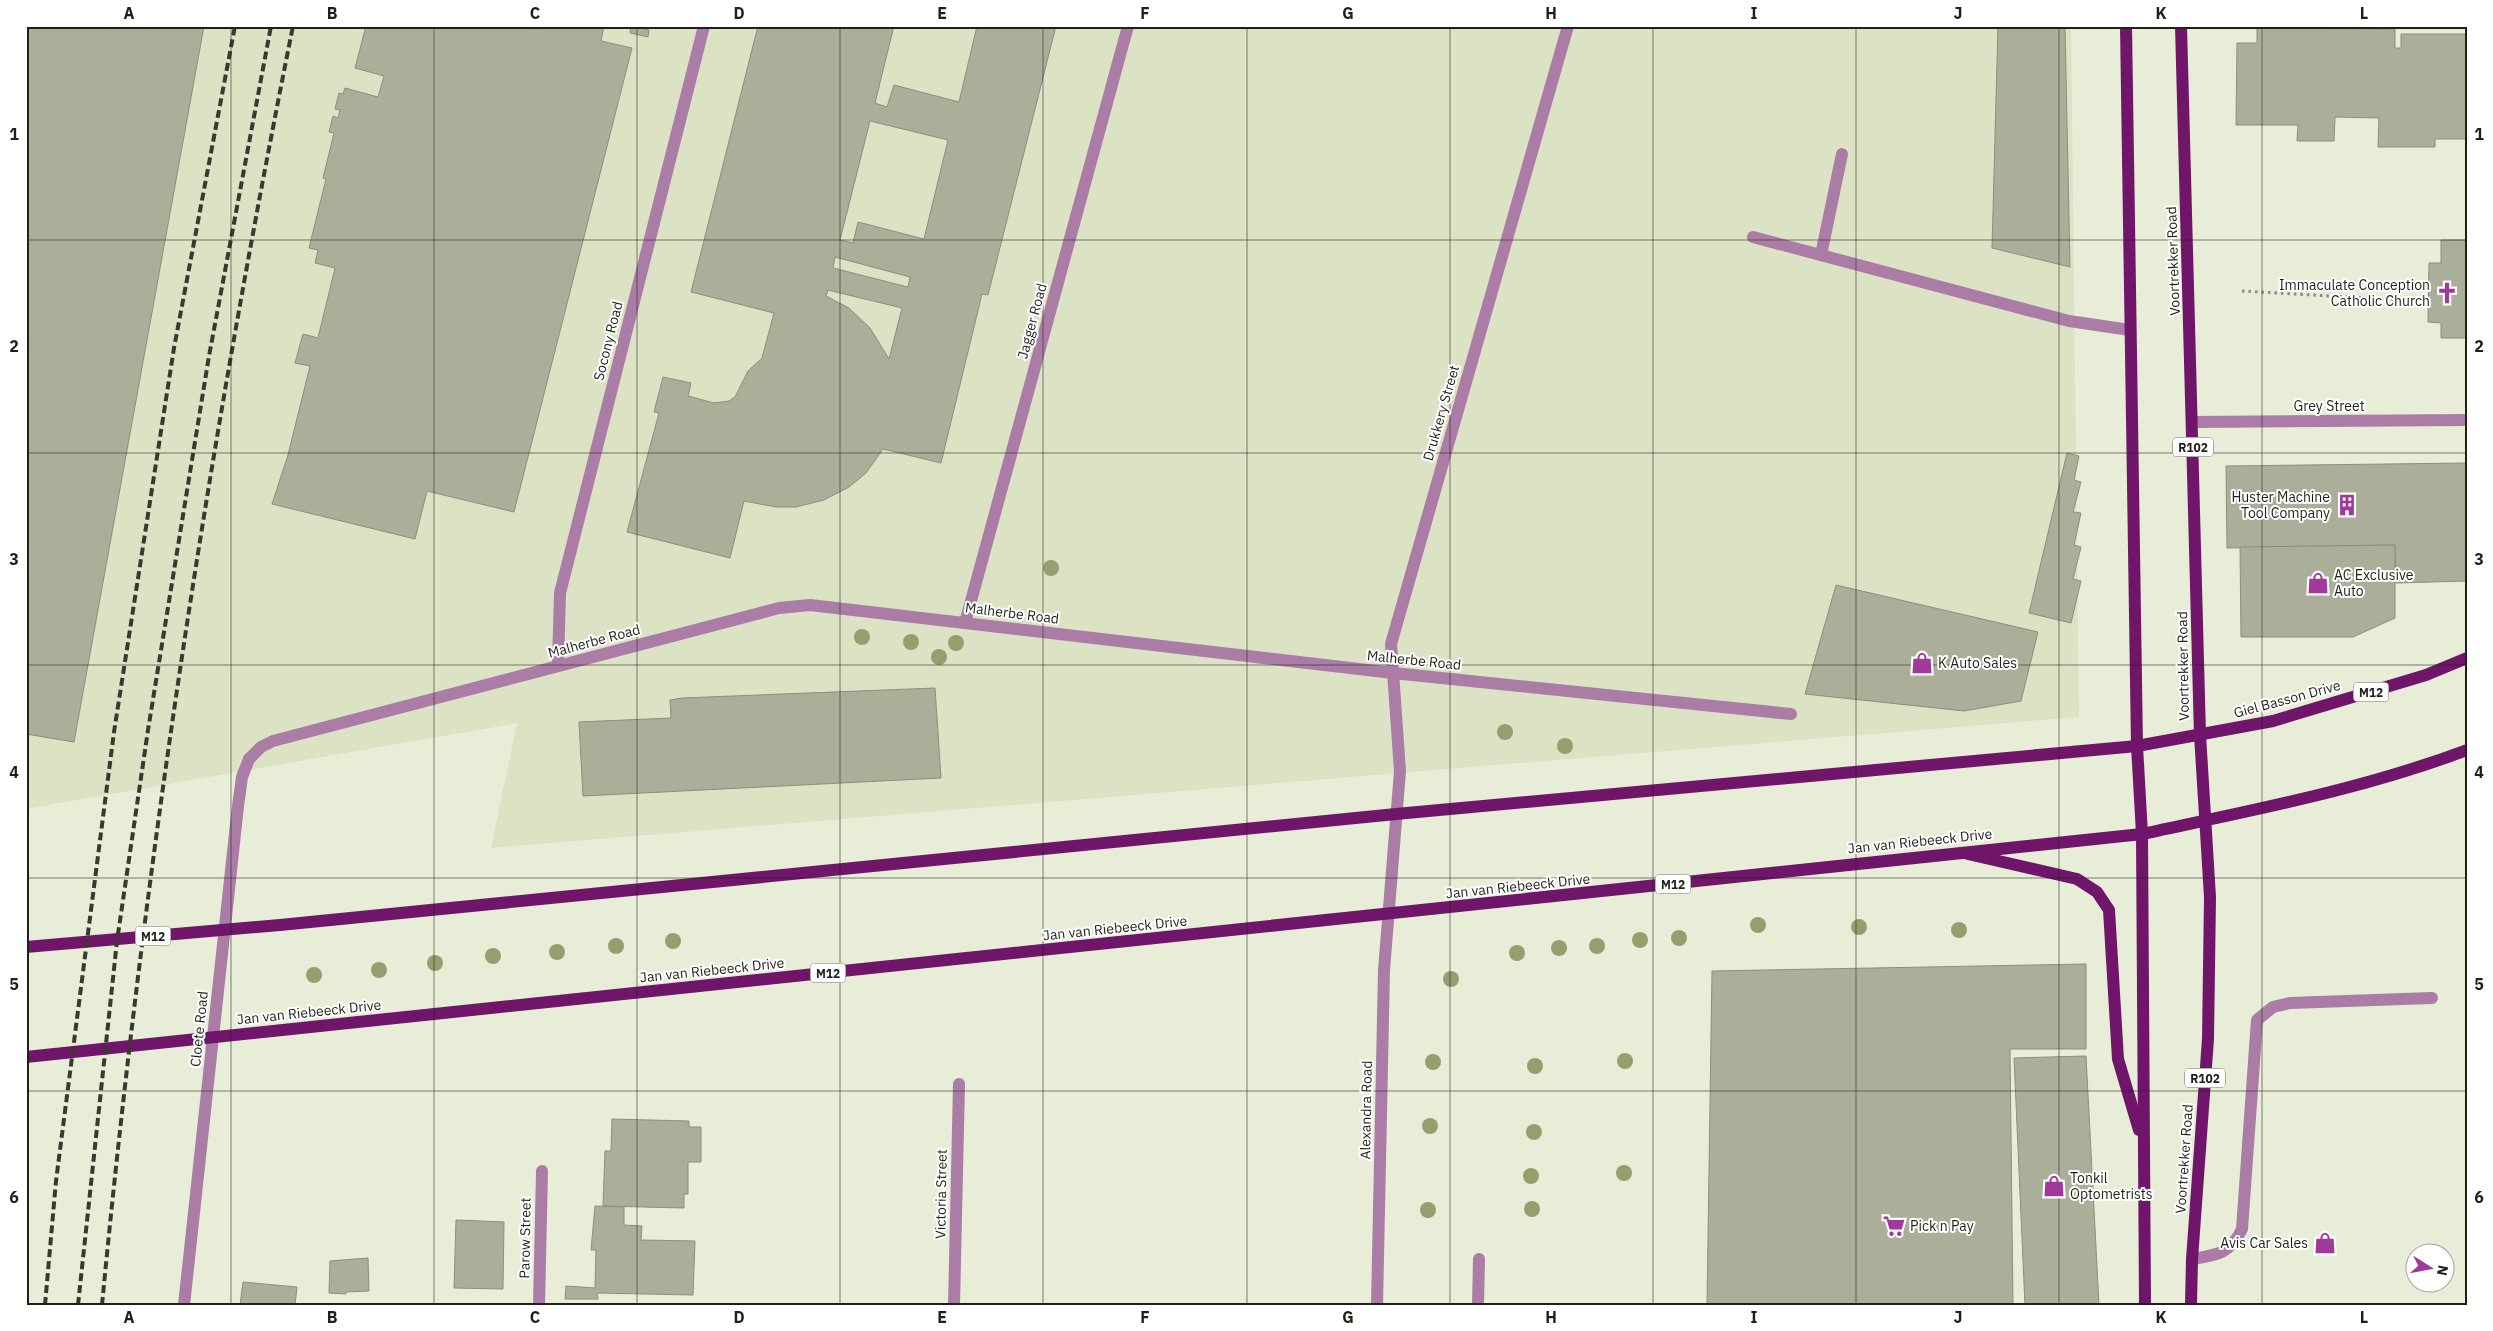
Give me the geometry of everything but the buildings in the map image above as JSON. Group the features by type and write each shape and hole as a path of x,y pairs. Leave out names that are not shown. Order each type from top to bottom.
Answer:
{"main road":[{"path":"2126,26 2138,746 2142,834 2145,1305"},
{"name":"Voortrekker Road","path":"2182,26 2200,735 2210,897 2208,1039 2192,1259 2191,1305"},
{"name":"Giel Basson Drive","path":"2200,735 2273,721 2426,675 2467,658"},
{"name":"M12","path":"26,947 280,925 1396,814 2138,746 2200,735"},
{"name":"M12","path":"2206,820 2284,804 2380,780 2467,750"},
{"name":"Jan van Riebeeck Drive","path":"26,1057 1388,915 1958,852 2142,834 2206,820"},
{"path":"1958,852 2077,879 2097,892 2109,910 2118,1060 2143,1145"}],"street":[{"name":"Socony Road","path":"558,665 560,592 704,26"},
{"name":"Jagger Road","path":"966,623 1128,26"},
{"name":"Drukkery Street","path":"1396,814 1400,772 1391,644 1568,26"},
{"path":"1821,255 1842,154"},
{"path":"1754,237 2069,321 2130,330"},
{"name":"Grey Street","path":"2192,422 2467,420"},
{"name":"Malherbe Road","path":"249,759 261,747 273,740 787,607 810,605 1393,673 1791,714"},
{"name":"Cloete Road","path":"184,1305 238,806 242,777 249,759"},
{"name":"Alexandra Road","path":"1377,1305 1384,970 1396,814"},
{"path":"2192,1259 2214,1256 2229,1248 2242,1228 2257,1020 2273,1007 2290,1003 2432,998"},
{"name":"Victoria Street","path":"954,1305 959,1084"},
{"name":"Parow Street","path":"539,1305 542,1171"},
{"path":"1478,1305 1479,1259"}],"path":[{"path":"2242,291 2402,300"}],"shaded area":[{"path":"26,26 2071,26 2079,717 491,848 517,723 26,809"}],"railway":[{"path":"45,1305 56,1181 114,732 174,348 235,26"},
{"path":"78,1305 117,941 148,730 209,356 271,26"},
{"path":"102,1305 118,1144 137,984 181,663 233,344 293,26"}],"place":[{"name":"Immaculate Conception Catholic Church","path":"2447,293"},
{"name":"Huster Machine Tool Company","path":"2347,505"},
{"name":"AC Exclusive Auto","path":"2318,583"},
{"name":"K Auto Sales","path":"1922,663"},
{"name":"Tonkil Optometrists","path":"2054,1186"},
{"name":"Pick n Pay","path":"1894,1226"},
{"name":"Avis Car Sales","path":"2325,1243"}]}
